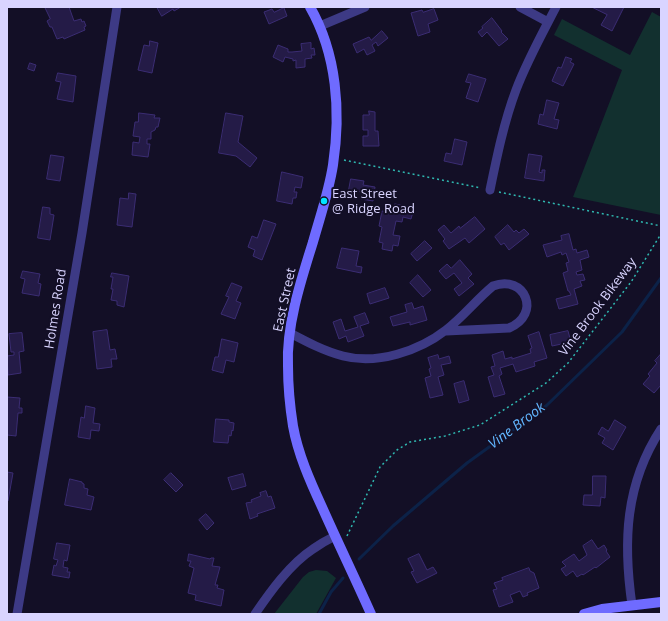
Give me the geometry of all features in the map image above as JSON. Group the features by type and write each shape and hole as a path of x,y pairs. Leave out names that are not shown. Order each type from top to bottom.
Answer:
{"street":[{"name":"Holmes Road","path":"17,614 72,288 117,7"},
{"name":"East Street","path":"310,7 320,26 327,46 333,71 336,106 333,165 291,322 288,365 293,426 305,468 372,614"},
{"path":"320,26 365,7"},
{"path":"520,7 548,22"},
{"path":"490,190 500,142 516,91 526,66 556,7"},
{"path":"290,333 320,348 344,357 376,359 406,352 420,346 446,330 493,286 508,284 515,286 522,291 526,298 526,313 517,325 510,328 446,330"},
{"path":"632,605 629,584 629,515 634,489 642,464 661,429"},
{"path":"255,614 267,596 294,565 312,549 335,536"},
{"path":"584,614 602,609 661,602"}],"path":[{"name":"Vine Brook Bikeway","path":"346,538 380,467 390,455 410,442 445,436 480,424 546,383 568,363 590,336 631,282 661,234"}],"green space":[{"path":"652,12 661,17 661,215 573,197 622,70 554,35 562,19 630,55"},
{"path":"316,570 327,571 336,578 316,614 274,614 303,577 309,572"}],"building":[{"path":"45,7 69,7 74,21 81,19 82,22 84,21 86,26 84,27 85,30 64,39 63,37 57,39 52,27 50,27 47,21 50,19"},
{"path":"157,7 181,7 174,11 173,9 162,16"},
{"path":"592,7 624,7 612,31 601,25 607,15"},
{"path":"284,8 287,16 269,24 264,12 272,9 274,12"},
{"path":"434,9 438,20 428,24 430,32 418,36 411,13"},
{"path":"492,18 502,31 501,32 508,39 499,46 487,32 482,37 478,32"},
{"path":"382,31 388,38 378,46 376,42 372,45 375,51 367,55 364,49 357,53 353,44 369,37 371,40"},
{"path":"150,41 158,43 152,73 138,70 144,45 149,46"},
{"path":"311,43 311,49 314,48 315,55 311,55 312,58 305,59 305,67 296,68 296,60 293,61 293,59 285,57 283,62 273,57 278,45 288,49 288,52 292,52 302,51 301,44"},
{"path":"566,57 572,59 570,62 574,64 563,86 552,81 558,67 561,68"},
{"path":"30,63 36,65 34,71 28,69"},
{"path":"58,73 76,76 73,102 57,99 61,82 56,81"},
{"path":"469,74 486,79 478,102 466,98 471,83 466,82"},
{"path":"547,100 559,103 554,119 559,120 557,129 538,124 540,114 543,115"},
{"path":"369,111 375,112 375,131 378,131 379,146 363,146 363,136 368,136 368,130 363,130 363,115 369,115"},
{"path":"139,113 155,115 154,118 160,118 158,127 151,132 151,139 147,139 147,144 150,144 148,157 132,155 133,142 139,143 140,137 133,136 135,122 138,122"},
{"path":"226,113 243,116 238,142 257,158 250,167 236,156 219,153"},
{"path":"455,139 467,142 462,165 444,161 446,153 451,154"},
{"path":"529,154 542,156 539,172 542,173 542,170 545,170 544,181 525,178"},
{"path":"51,155 64,157 60,181 47,179"},
{"path":"282,172 303,177 301,188 295,187 294,192 297,192 296,198 293,198 292,204 277,201"},
{"path":"351,179 364,181 363,185 375,187 373,201 361,199 362,192 349,190"},
{"path":"129,193 136,194 132,227 117,225 120,198 128,199"},
{"path":"395,204 414,208 411,219 403,217 402,222 396,221 393,235 400,236 398,246 393,245 392,251 382,249 383,243 379,242 382,227 379,226 382,211 393,213"},
{"path":"43,207 50,208 50,214 54,215 50,240 38,238"},
{"path":"475,217 485,229 469,243 465,238 449,249 443,241 445,239 438,230 444,225 451,233 459,226 460,228"},
{"path":"264,220 276,224 262,260 253,256 255,250 248,247 252,236 257,238"},
{"path":"508,225 514,232 516,230 519,233 524,229 529,234 509,250 504,243 501,245 495,237"},
{"path":"569,234 573,250 576,249 577,253 587,250 589,257 580,260 582,270 576,272 577,275 583,274 585,280 580,281 582,286 574,289 578,304 559,309 556,299 571,295 568,291 563,273 568,271 566,263 569,262 566,253 562,255 561,252 547,257 543,245 562,240 561,236"},
{"path":"425,241 432,248 417,261 411,254"},
{"path":"342,248 359,251 356,266 362,267 361,273 337,268"},
{"path":"460,260 472,274 468,278 474,284 459,296 454,289 462,283 454,273 446,279 439,271 447,264 451,268"},
{"path":"23,271 40,274 38,283 41,284 39,296 22,293 25,279 21,278"},
{"path":"112,273 129,276 124,307 117,305 117,301 111,300 113,289 111,289 113,277 111,277"},
{"path":"418,275 431,290 423,297 410,283"},
{"path":"232,283 242,287 236,301 241,303 235,319 221,314 229,297 226,296"},
{"path":"385,288 389,298 370,304 367,294"},
{"path":"412,303 414,309 423,306 427,320 410,325 410,322 393,326 390,317 407,312 405,305"},
{"path":"365,313 369,323 360,326 364,336 348,342 346,336 339,339 333,322 341,319 345,331 358,327 354,317"},
{"path":"107,330 110,350 115,349 117,359 111,359 112,367 97,369 93,332"},
{"path":"568,331 571,342 552,346 550,335"},
{"path":"539,332 547,358 534,362 535,366 516,372 513,364 500,368 502,374 499,376 505,394 494,397 488,377 494,375 491,367 495,366 492,355 503,351 505,359 512,357 512,359 531,353 530,349 532,348 528,336"},
{"path":"22,333 24,351 19,352 21,373 8,375 7,356 14,355 14,352 11,352 9,334"},
{"path":"222,339 238,343 234,362 226,360 223,373 212,370 215,357 218,357"},
{"path":"661,354 661,385 654,393 643,384 650,376 648,374 657,363 655,361"},
{"path":"438,355 439,359 449,356 451,363 441,365 444,375 438,377 443,395 430,398 425,378 431,376 429,369 431,368 428,358"},
{"path":"464,381 469,400 459,403 454,384"},
{"path":"7,397 20,398 19,408 22,408 22,413 18,413 16,436 7,435"},
{"path":"86,406 95,408 93,423 100,424 99,431 91,430 90,439 78,437 81,417 84,418"},
{"path":"216,419 229,420 229,422 234,423 231,436 229,435 228,443 214,442"},
{"path":"615,420 626,427 613,450 602,443 605,438 598,434 602,427 608,431"},
{"path":"7,472 13,473 8,501 7,501"},
{"path":"171,473 183,485 176,492 164,480"},
{"path":"243,474 246,486 232,490 228,478"},
{"path":"593,476 606,476 605,498 601,497 600,506 583,505 584,495 592,495"},
{"path":"70,479 82,482 84,484 84,488 88,489 87,495 94,497 91,510 65,505"},
{"path":"266,491 268,497 271,496 275,508 257,514 258,516 250,519 246,503 252,502 251,500 261,496 260,493"},
{"path":"206,514 214,523 207,530 199,520"},
{"path":"592,540 598,549 604,545 610,557 596,568 595,567 583,575 582,574 577,577 573,571 566,576 561,569 566,566 562,562 574,554 579,561 587,555 583,546"},
{"path":"57,543 70,545 67,561 64,560 63,567 68,568 67,572 70,572 69,578 52,575 54,565 56,566 58,560 54,559"},
{"path":"189,554 210,559 214,558 212,566 220,567 215,585 218,585 217,588 224,590 221,606 195,600 196,595 188,593 194,568 189,566 191,561 188,561"},
{"path":"419,554 427,570 433,567 437,573 417,583 411,572 414,571 408,559"},
{"path":"529,568 530,571 534,573 539,588 527,593 528,595 523,597 520,591 510,595 513,602 499,607 493,590 497,589 494,583 503,580 502,578"}],"waterway":[{"name":"Vine Brook","path":"359,559 393,526 467,463 546,406 622,332 661,278"},
{"name":"Vine Brook","path":"319,614 331,592 343,578"}],"place":[{"name":"East Street @ Ridge Road","path":"324,201"}]}
